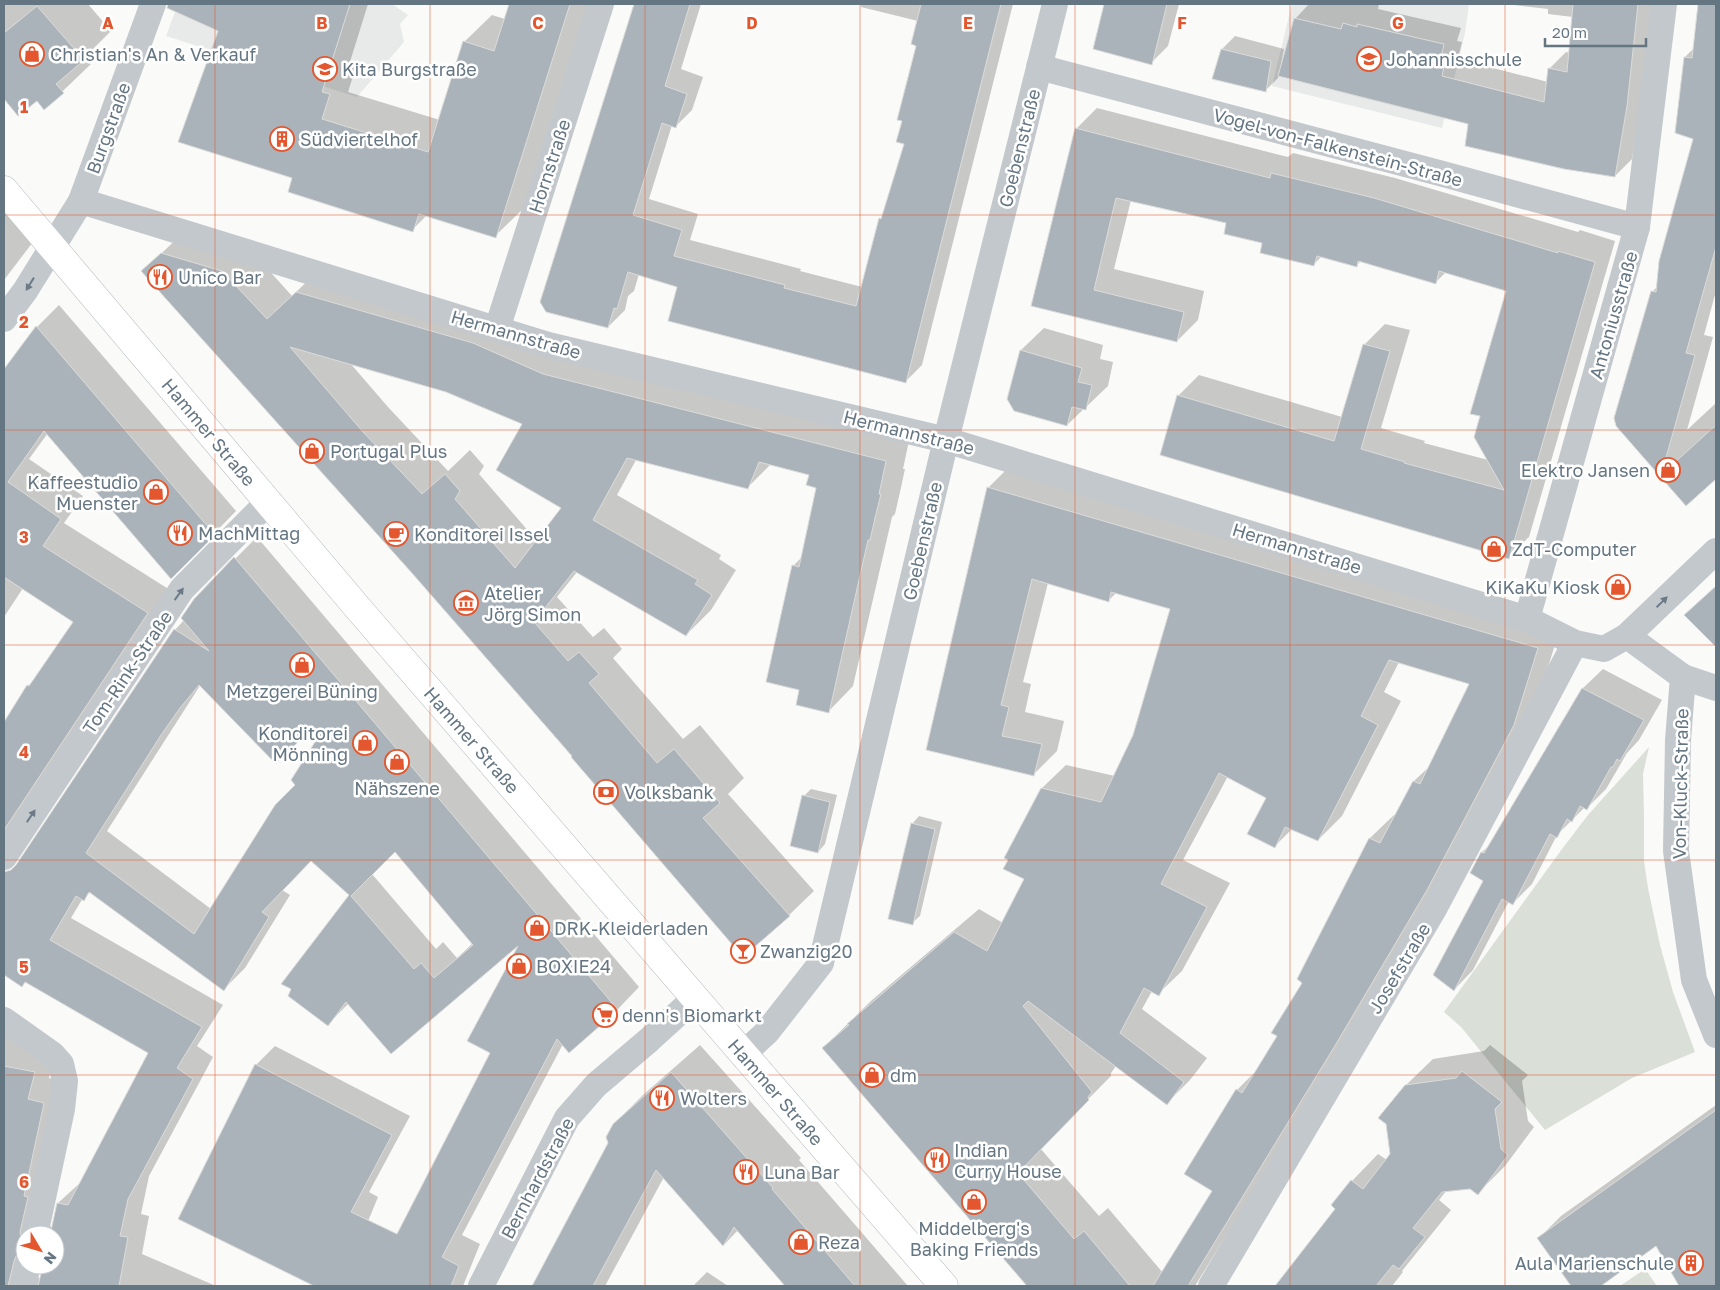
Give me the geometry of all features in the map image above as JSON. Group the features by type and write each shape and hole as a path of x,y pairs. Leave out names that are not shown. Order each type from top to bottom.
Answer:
{"main road":[{"name":"Hammer Straße","path":"4,190 268,502 944,1286"}],"street":[{"name":"Burgstraße","path":"4,318 25,291 75,210 152,4"},
{"name":"Hornstraße","path":"496,329 601,4"},
{"name":"Goebenstraße","path":"743,1054 767,1032 821,963 946,440 1055,4"},
{"name":"Antoniusstraße","path":"1527,619 1637,228 1664,4"},
{"name":"Vogel-von-Falkenstein-Straße","path":"1039,67 1443,174 1637,228"},
{"name":"Hermannstraße","path":"75,210 548,345 946,440 1527,619 1575,643 1604,648 1627,636 1716,550"},
{"name":"Tom-Rink-Straße","path":"4,857 182,589 268,502"},
{"path":"1627,636 1683,677 1716,688"},
{"name":"Josefstraße","path":"1211,1286 1434,909 1575,643"},
{"name":"Von-Kluck-Straße","path":"1683,677 1678,740 1676,851 1694,980 1716,1036"},
{"name":"Bernhardstraße","path":"480,1286 567,1118 596,1085 649,1040 694,998"},
{"path":"4,1020 52,1054 61,1064 65,1081 62,1109 37,1225"}],"shaded area":[{"name":"Kita Burgstraße","path":"178,4 392,4 408,15 400,24 404,42 357,97 166,36"},
{"name":"Johannisschule","path":"1292,4 1469,4 1465,33 1442,128 1272,86"},
{"path":"1649,747 1643,774 1644,861 1648,888 1660,945 1673,992 1695,1052 1632,1078 1545,1130 1461,1027 1444,1012 1588,815"},
{"path":"1645,1269 1657,1286 1620,1286"}],"building":[{"name":"Südviertelhof","path":"168,4 350,4 322,92 330,94 322,119 428,152 463,41 494,51 509,4 570,4 496,238 419,214 413,232 288,192 292,178 178,142 218,31 167,8"},
{"path":"634,4 690,4 665,86 687,94 676,128 662,123 633,215 682,230 674,256 785,285 784,288 856,306 879,218 881,219 904,144 896,142 902,121 897,120 916,46 911,44 921,4 1001,4 906,383 668,321 677,287 628,272 617,309 614,308 608,328 546,312 540,302"},
{"path":"1104,4 1167,4 1152,65 1093,49"},
{"path":"1573,4 1638,4 1627,106 1615,177 1564,169 1465,146 1468,124 1278,76 1294,18 1341,29 1343,23 1357,27 1357,24 1444,44 1441,58 1446,59 1442,76 1544,102 1548,68 1567,72"},
{"path":"1698,4 1716,4 1716,247 1686,353 1695,355 1661,475 1716,425 1716,479 1686,506 1616,426 1614,418 1651,291 1656,292 1659,261 1693,139 1675,133 1684,57 1692,58"},
{"name":"Christian's An & Verkauf","path":"37,6 84,60 56,84 64,93 44,110 37,101 18,116 4,99 4,33"},
{"path":"1221,49 1271,61 1266,92 1212,79"},
{"path":"1075,128 1270,178 1271,173 1374,198 1558,253 1558,251 1595,262 1509,559 1160,455 1177,395 1334,441 1363,344 1390,351 1361,449 1404,463 1504,490 1474,437 1480,416 1470,414 1506,291 1439,271 1436,284 1358,261 1357,267 1317,256 1314,266 1260,253 1262,243 1224,234 1226,223 1116,198 1094,290 1184,312 1177,342 1031,306"},
{"path":"161,253 222,271 267,319 296,292 473,343 543,374 886,461 879,494 881,494 870,540 868,540 829,713 796,705 799,690 766,682 792,565 799,567 816,488 806,485 809,475 759,462 748,489 627,458 593,520 698,580 695,584 712,595 686,636 574,571 534,622 568,661 579,652 599,674 589,683 657,763 674,749 720,803 703,818 790,916 743,957 572,756 411,572 141,271","holes":["290,347 446,392 522,424 496,470 561,508 515,568 455,499 460,491 445,474 422,494 363,432"]},
{"path":"36,326 215,535 171,579 44,431 8,482 61,519 43,546 148,613 4,830 4,722 27,685 29,686 73,622 4,577 4,369"},
{"path":"1020,350 1082,368 1078,382 1092,385 1086,410 1072,407 1067,426 1014,411 1007,399"},
{"path":"987,487 1538,648 1514,725 1427,890 1336,1044 1188,1286 1153,1286 1212,1191 1184,1174 1236,1089 1242,1093 1277,1036 1271,1033 1302,983 1297,979 1369,838 1380,843 1413,781 1420,784 1469,684 1389,660 1361,716 1378,725 1318,841 1285,827 1275,848 1247,834 1266,798 1219,773 1161,884 1207,907 1159,996 1144,988 1120,1033 1184,1082 1167,1105 1028,1001 1023,1006 1092,1092 1088,1097 1089,1100 1018,1173 1074,1239 1084,1231 1130,1286 1027,1286 822,1048 849,1025 847,1024 954,932 987,951 1024,879 1003,869 1008,860 1004,858 1041,788 1101,802 1133,735 1170,609 1111,592 1109,602 1032,579 1001,705 1009,707 1002,736 1042,744 1034,776 926,750"},
{"path":"234,557 618,1010 569,1053 557,1039 442,1257 459,1266 451,1286 314,1286 178,1219 255,1064 392,1135 351,1212 397,1234 490,1053 467,1041 518,946 391,1054 346,1002 328,1026 288,996 291,989 281,984 349,895 311,861 262,912 269,917 224,991 89,892 84,901 76,896 50,940 202,1027 177,1068 193,1079 128,1199 120,1236 128,1237 119,1286 38,1286 41,1275 65,1275 65,1225 52,1225 57,1203 68,1205 148,1053 25,982 22,987 4,975 4,872 11,870 16,865 174,629 209,651 181,618 194,599","holes":["199,685 276,764 312,728 320,734 291,780 295,785 275,805 194,934 86,853 161,735","395,852 473,945 434,978 421,963 414,969 351,896"]},
{"path":"1716,586 1716,647 1684,615"},
{"path":"1582,688 1644,720 1620,761 1617,759 1613,767 1611,767 1587,810 1580,806 1572,822 1567,819 1557,838 1550,834 1513,905 1502,899 1454,991 1433,975 1483,881 1470,873 1481,852 1484,853"},
{"path":"802,795 830,802 818,853 790,846"},
{"path":"911,823 935,829 913,925 888,919"},
{"path":"4,1066 35,1072 28,1099 44,1103 24,1196 28,1197 22,1225 15,1225 15,1259 8,1286 4,1286"},
{"path":"1462,1071 1502,1102 1495,1109 1501,1149 1508,1155 1478,1195 1470,1189 1442,1192 1413,1228 1425,1237 1399,1269 1393,1265 1376,1286 1275,1286 1335,1209 1331,1205 1351,1180 1363,1189 1390,1154 1386,1124 1378,1118 1405,1085 1456,1078"},
{"path":"671,1072 773,1188 855,1286 785,1286 734,1227 723,1246 656,1170 593,1286 532,1286 608,1143 606,1137 613,1124"},
{"path":"1716,1110 1716,1286 1679,1286 1656,1246 1601,1286 1571,1286 1537,1238"}],"place":[{"name":"Christian's An & Verkauf","path":"32,54"},
{"name":"Johannisschule","path":"1369,59"},
{"name":"Kita Burgstraße","path":"325,69"},
{"name":"Südviertelhof","path":"282,139"},
{"name":"Unico Bar","path":"160,277"},
{"name":"Portugal Plus","path":"312,451"},
{"name":"Elektro Jansen","path":"1668,470"},
{"name":"Kaffeestudio Muenster","path":"156,492"},
{"name":"MachMittag","path":"180,533"},
{"name":"Konditorei Issel","path":"396,534"},
{"name":"ZdT-Computer","path":"1494,549"},
{"name":"KiKaKu Kiosk","path":"1618,587"},
{"name":"Atelier Jörg Simon","path":"466,603"},
{"name":"Metzgerei Büning","path":"302,665"},
{"name":"Konditorei Mönning","path":"365,743"},
{"name":"Nähszene","path":"397,762"},
{"name":"Volksbank","path":"606,792"},
{"name":"DRK-Kleiderladen","path":"537,928"},
{"name":"Zwanzig20","path":"743,951"},
{"name":"BOXIE24","path":"519,966"},
{"name":"denn's Biomarkt","path":"605,1015"},
{"name":"dm","path":"872,1075"},
{"name":"Wolters","path":"662,1098"},
{"name":"Indian Curry House","path":"937,1160"},
{"name":"Luna Bar","path":"746,1172"},
{"name":"Middelberg's Baking Friends","path":"974,1202"},
{"name":"Reza","path":"801,1242"},
{"name":"Aula Marienschule","path":"1691,1263"}]}
